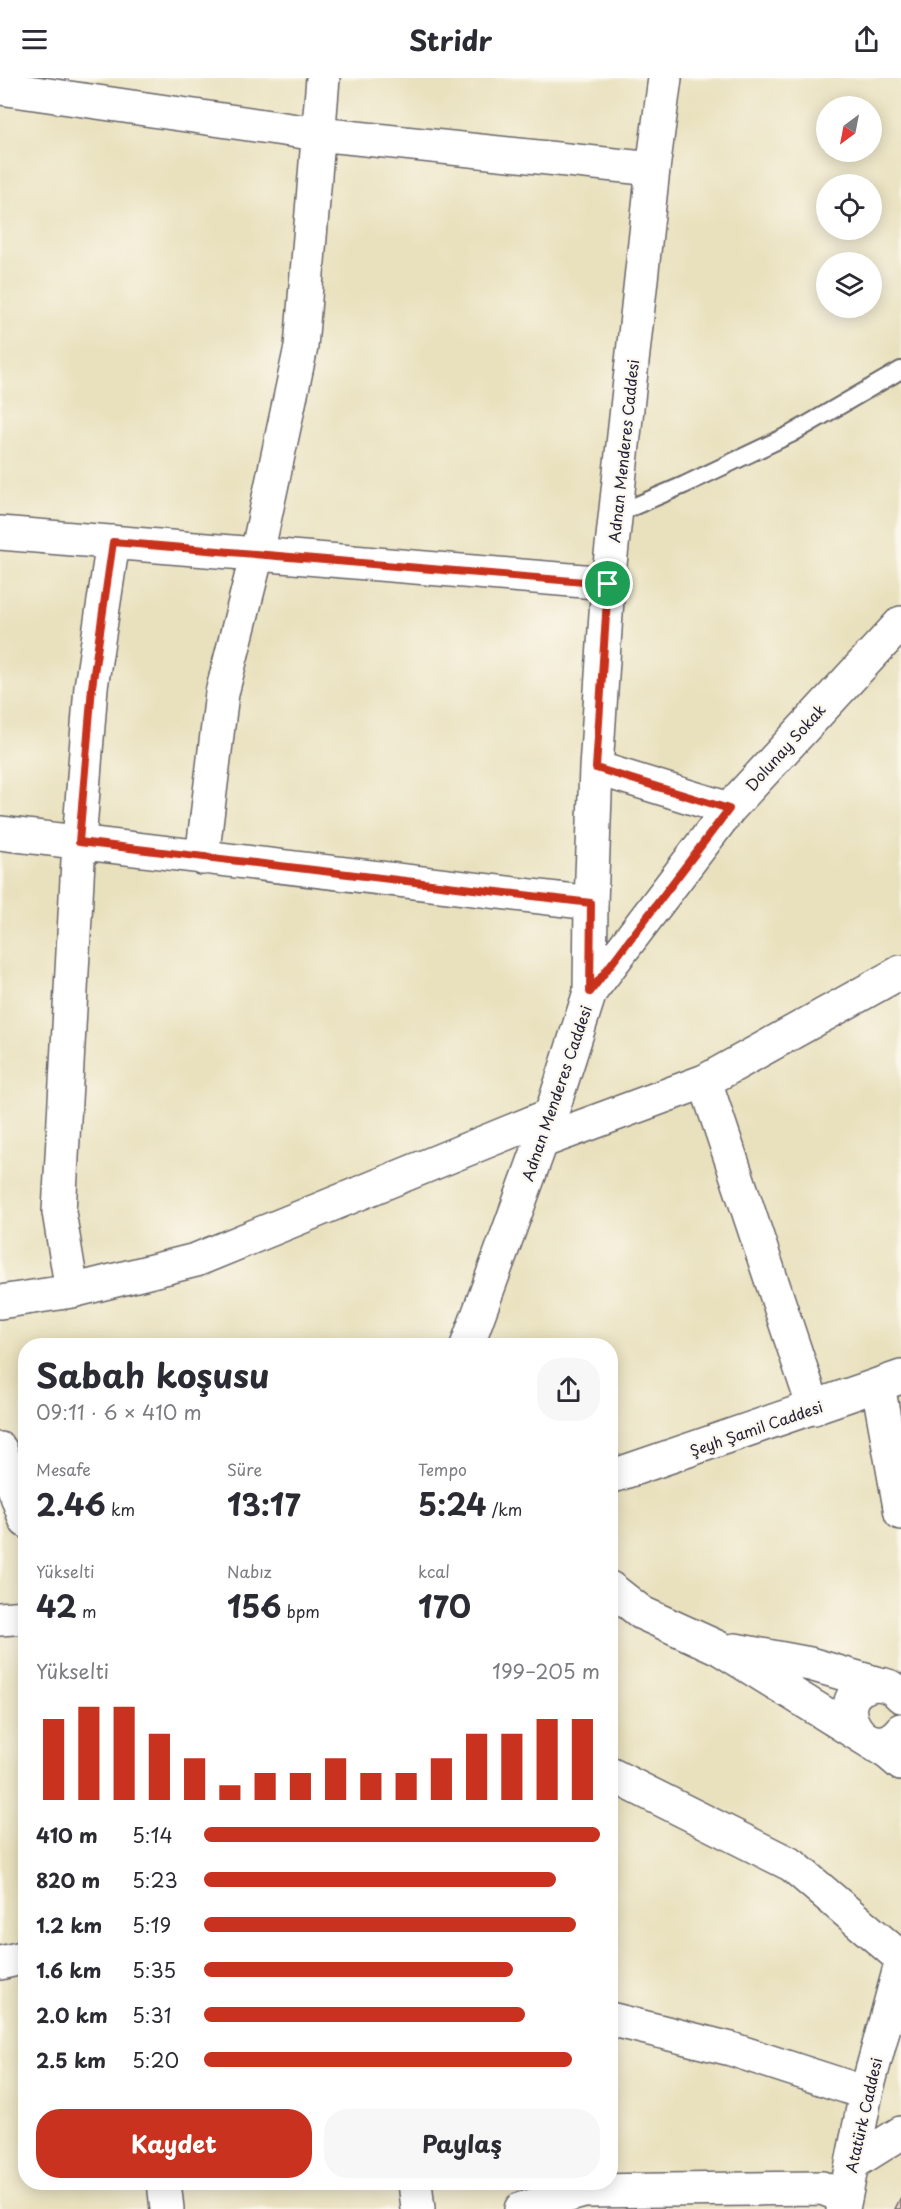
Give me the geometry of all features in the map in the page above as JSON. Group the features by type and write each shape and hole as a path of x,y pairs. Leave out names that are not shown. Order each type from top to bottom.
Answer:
{"street":[{"path":"202,858 222,693 257,554 301,347 323,78"},
{"name":"Adnan Menderes Caddesi","path":"470,1338 545,1129 590,992 596,768 608,584 665,78"},
{"path":"0,88 318,134 653,169"},
{"path":"0,533 608,584"},
{"path":"72,1291 59,1212 79,842 92,687 113,542"},
{"name":"Dolunay Sokak","path":"590,992 729,809 901,623"},
{"path":"596,768 729,809"},
{"path":"0,833 591,903"},
{"path":"0,1302 72,1291 196,1260 545,1129 705,1081 901,972"},
{"path":"705,1081 814,1408"},
{"path":"890,1381 901,1513"},
{"name":"Şeyh Şamil Caddesi","path":"618,1474 890,1381"},
{"path":"0,1449 18,1499"},
{"path":"618,1594 642,1613 719,1648 888,1753 901,1764"},
{"path":"618,1608 642,1613"},
{"path":"0,1619 18,1618"},
{"path":"719,1648 810,1664 896,1691"},
{"path":"896,1691 861,1689 854,1696 849,1714 851,1723 863,1738 882,1742 891,1739 901,1730"},
{"path":"618,1778 792,1865 901,1958"},
{"path":"0,1963 18,1959"},
{"name":"Atatürk Caddesi","path":"845,2205 866,2093 901,1964"},
{"path":"618,2021 731,2049 866,2093"},
{"path":"853,2163 901,2133"},
{"path":"521,2209 584,2191 822,2187 845,2205"},
{"path":"165,2190 168,2209"},
{"path":"416,2190 418,2209"}],"lane":[{"path":"616,514 684,485 790,434 901,370"}],"building":[{"path":"901,2197 901,2209 895,2209"}],"route":[{"path":"113,542 608,584 596,768 729,809 590,992 591,903 79,842 92,687 113,542"}]}
